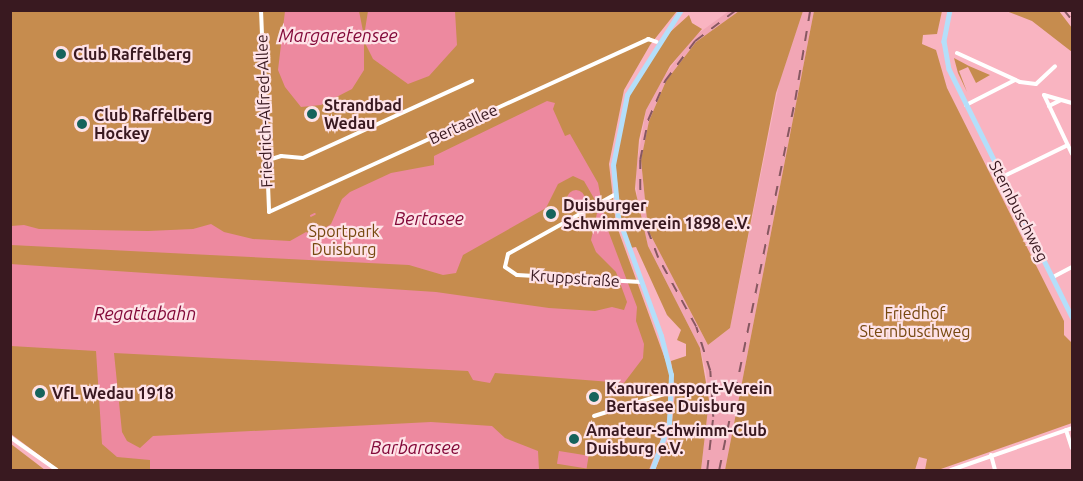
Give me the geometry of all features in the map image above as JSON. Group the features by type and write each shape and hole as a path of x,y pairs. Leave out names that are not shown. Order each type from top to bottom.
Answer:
{"street":[{"name":"Friedrich-Alfred-Allee","path":"261,10 269,212"},
{"name":"Kruppstraße","path":"652,471 666,438 672,392 667,355 622,232 614,195 614,151 627,95 657,42 681,10"},
{"name":"Sternbuschweg","path":"950,10 945,33 945,57 966,105 1072,317"},
{"name":"Bertaallee","path":"269,212 648,39 657,42"},
{"path":"957,53 1016,80 1040,83 1055,66"},
{"path":"966,105 1016,80"},
{"path":"266,161 281,156 303,158 472,81"},
{"path":"1072,103 1044,95 1072,154"},
{"path":"1049,106 1061,100"},
{"path":"1002,177 1068,145"},
{"name":"Kruppstraße","path":"614,195 508,254 505,267 517,275 641,282"},
{"path":"1053,277 1072,267"},
{"path":"594,416 672,392"},
{"path":"951,471 1072,428"},
{"path":"1066,430 1072,448"},
{"path":"10,437 57,471"},
{"path":"991,455 995,471"}],"shaded area":[{"path":"729,11 739,11 696,42 666,81 649,121 641,160 648,230 708,345 730,328 780,79 803,11 814,11 725,470 701,470 709,400 706,372 700,348 648,246 637,203 636,169 646,110 657,86 692,38"}],"green space":[{"name":"Sportpark Duisburg","path":"10,11 677,11 650,45 624,90 609,164 616,224 669,370 671,394 666,426 649,470 59,470 11,434"},
{"path":"739,11 803,11 776,93 730,328 708,345 648,230 641,160 649,121 666,81 696,42"},
{"name":"Friedhof Sternbuschweg","path":"814,11 942,11 937,34 923,35 922,44 936,50 947,88 1064,321 1064,335 1072,343 1072,423 938,470 925,470 927,459 919,457 915,470 725,470"},
{"path":"1006,11 1059,11 1072,28 1072,52 1032,21"},
{"path":"689,15 692,23 702,29 670,66 646,110 639,140 635,189 648,246 700,348 709,400 701,470 655,470 671,433 675,393 671,361 686,356 686,344 677,340 681,330 667,315 636,247 630,248 620,216 615,157 629,95 668,34"},
{"path":"954,58 990,75 976,83 968,67 959,71 967,92"},
{"path":"11,444 45,470 11,470"}],"water":[{"name":"Margaretensee","path":"285,11 359,11 364,36 368,11 455,11 457,45 429,76 408,84 373,59 364,41 364,70 352,89 321,105 301,107 285,87 278,70"},
{"path":"547,101 555,103 553,109 565,136 570,134 598,183 606,225 637,307 636,321 644,344 643,358 624,383 495,373 490,383 473,380 468,371 114,353 122,432 127,441 140,448 153,436 431,422 492,426 505,438 538,451 539,470 150,470 150,460 117,457 102,444 96,351 11,346 10,264 436,292 549,308 595,311 612,307 624,310 627,302 616,272 596,252 591,240 597,213 595,200 584,181 573,176 558,184 546,208 463,255 456,273 443,275 409,265 11,245 11,226 24,225 39,229 148,231 193,229 211,224 224,232 253,239 290,241 306,232 314,235 331,224 342,199 350,192 391,173 434,165 434,156"},
{"path":"576,190 582,193 585,199 582,205 576,208 570,205 567,199 570,193"},
{"path":"559,451 589,456 587,469 557,464"}],"waterway":[{"path":"311,216 315,214"}],"railway":[{"path":"707,470 713,417 710,371 696,327 658,258 647,230 640,189 640,160 648,120 665,81 695,41 736,10"},
{"path":"719,470 795,100 810,10"},
{"path":"1064,10 1072,20"}],"place":[{"name":"Club Raffelberg","path":"61,54"},
{"name":"Strandbad Wedau","path":"312,114"},
{"name":"Club Raffelberg Hockey","path":"82,124"},
{"name":"Duisburger Schwimmverein 1898 e.V.","path":"551,214"},
{"name":"VfL Wedau 1918","path":"40,393"},
{"name":"Kanurennsport-Verein Bertasee Duisburg","path":"594,397"},
{"name":"Amateur-Schwimm-Club Duisburg e.V.","path":"574,439"}],"water label":[{"name":"Bertasee","path":"429,218"},
{"name":"Regattabahn","path":"145,313"},
{"name":"Barbarasee","path":"415,447"}]}
